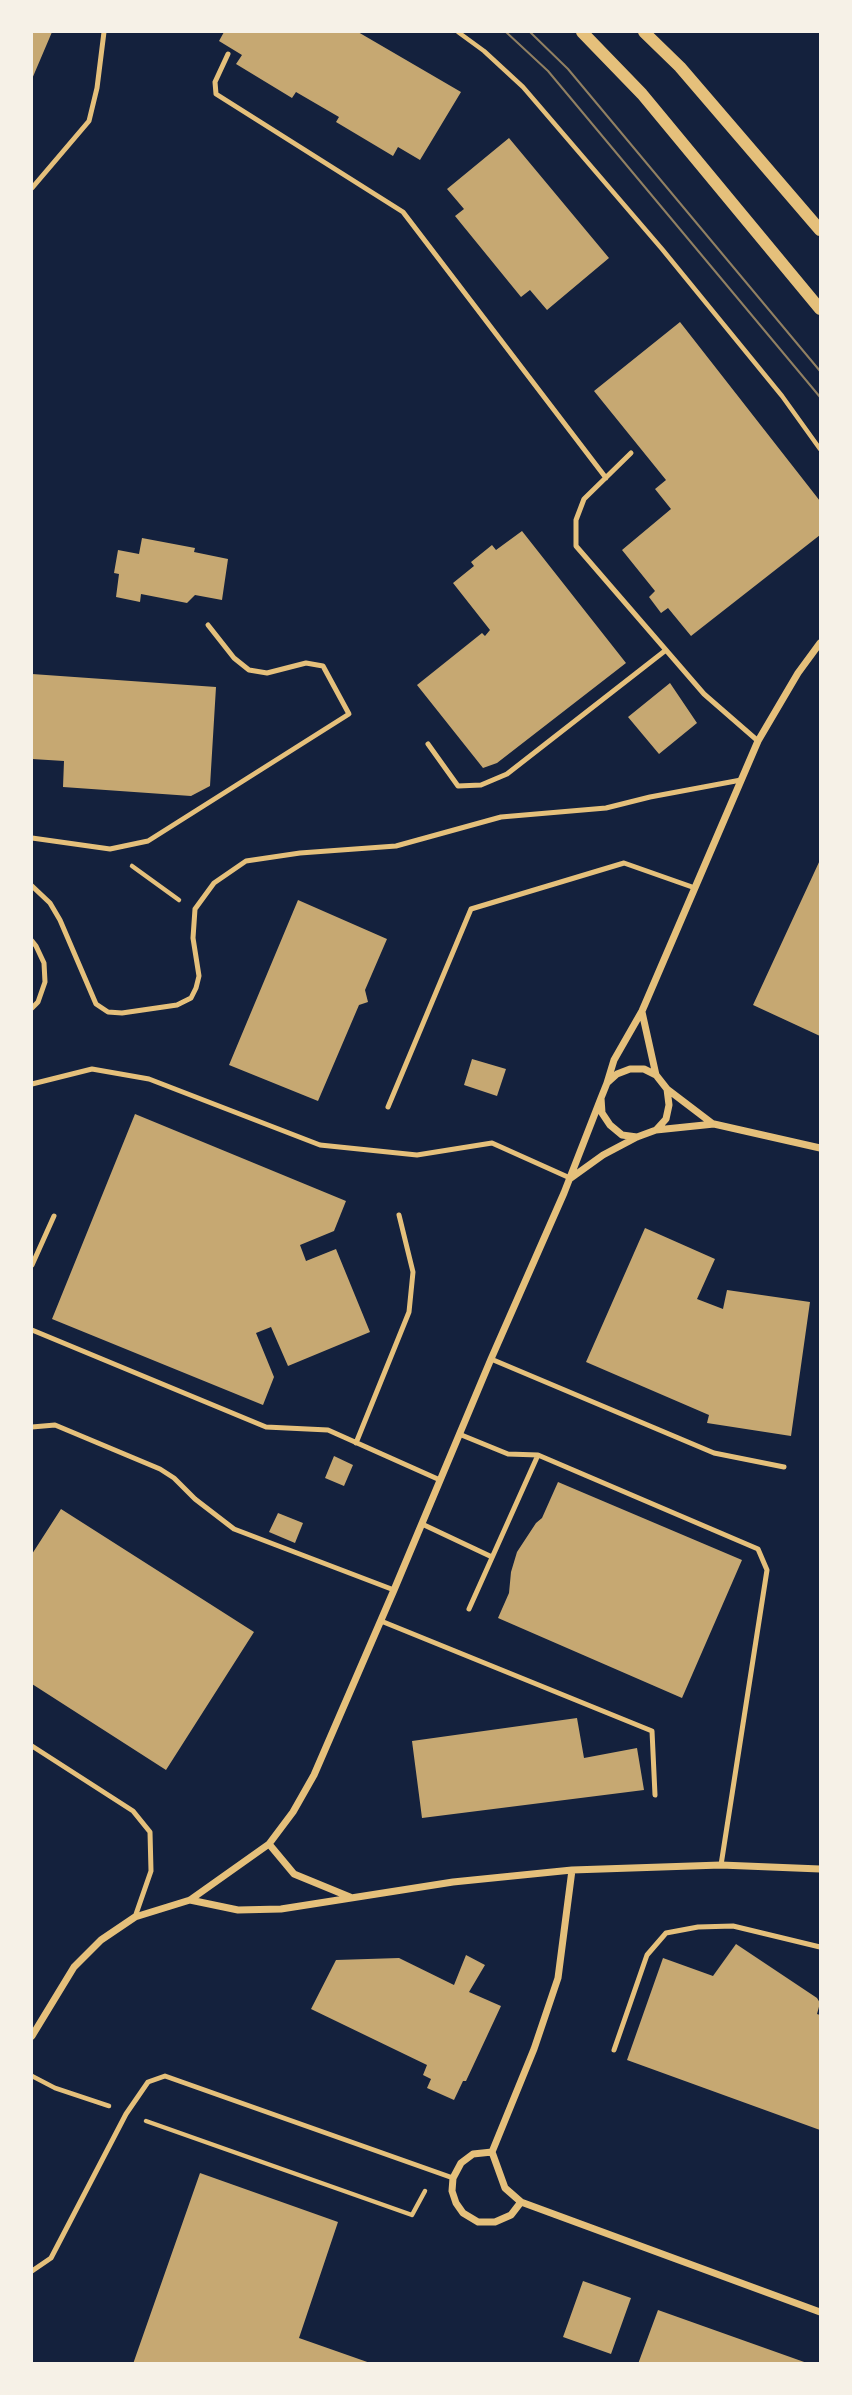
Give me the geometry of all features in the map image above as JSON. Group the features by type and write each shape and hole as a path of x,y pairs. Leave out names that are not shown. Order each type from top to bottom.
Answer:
{"street":[{"path":"583,32 642,94 821,309"},
{"path":"644,32 680,68 821,230"},
{"path":"32,2036 74,1967 102,1940 135,1917 190,1900 269,1844 293,1812 314,1775 570,1178 614,1060 642,1011 758,741 798,673 821,643"},
{"path":"642,1011 656,1076"},
{"path":"607,1083 617,1074 630,1069 644,1069 714,1124"},
{"path":"656,1130 666,1119 669,1105 667,1089"},
{"path":"601,1098 602,1113 610,1125 622,1135 637,1137"},
{"path":"570,1178 603,1155 656,1130 714,1124 821,1148"},
{"path":"269,1844 294,1874 351,1897"},
{"path":"190,1900 237,1910 281,1909 470,1880 572,1870 721,1866 821,1869"},
{"path":"572,1870 558,1979 534,2049 492,2151 505,2188 521,2202 821,2312"},
{"path":"492,2151 474,2154 461,2164 453,2178 452,2191 456,2203 463,2213 478,2221 495,2222 511,2215 521,2202"}],"lane":[{"path":"32,188 89,121 97,88 104,32"},
{"path":"228,54 215,82 216,94 403,212 606,478"},
{"path":"631,453 584,499 576,520 576,546 704,694 758,741"},
{"path":"32,838 110,849 148,841 349,714 323,666 306,663 267,673 249,670 234,658 208,625"},
{"path":"428,744 458,786 481,785 507,774 666,650"},
{"path":"32,886 50,903 60,920 96,1004 108,1012 177,1005 191,998 197,988 193,938 195,909 214,883 246,861 300,853 396,846 501,817 606,808 741,780"},
{"path":"388,1107 471,909 624,863 695,888"},
{"path":"32,941 44,963 45,982 38,1002 32,1008"},
{"path":"32,1084 92,1069 149,1079 320,1145 417,1155 492,1143 570,1178"},
{"path":"356,1443 409,1312 413,1272 399,1215"},
{"path":"32,1265 54,1216"},
{"path":"32,1330 266,1427 328,1430 440,1480"},
{"path":"491,1359 714,1453 784,1467"},
{"path":"32,1427 55,1425 160,1469 234,1529 394,1590"},
{"path":"460,1434 508,1454 538,1455 758,1549 767,1570 721,1866"},
{"path":"469,1609 538,1455"},
{"path":"422,1524 492,1557"},
{"path":"381,1621 652,1731 655,1795"},
{"path":"32,1746 133,1811 150,1832 151,1871 135,1917"},
{"path":"614,2050 647,1955 666,1933 698,1927 733,1926 821,1947"},
{"path":"32,2271 51,2258 127,2114 148,2082 165,2076 453,2178"}],"path":[{"path":"458,32 484,51 523,87 663,249 782,396 821,449"},
{"path":"110,849 173,897"},
{"path":"32,2076 55,2088 412,2215 436,2172"}],"building":[{"path":"32,32 52,32 32,79"},
{"path":"224,32 358,32 461,92 420,160 398,147 393,156 336,122 339,117 296,92 292,98 236,64 242,55 219,41"},
{"path":"509,138 609,258 547,310 530,290 521,297 455,216 464,209 447,189"},
{"path":"680,322 820,501 820,535 691,636 668,608 661,613 649,597 655,591 622,550 671,509 655,489 666,480 594,391"},
{"path":"522,531 626,663 497,763 483,768 417,685 482,633 485,636 490,630 453,583 474,566 471,562 492,545 496,550"},
{"path":"142,538 195,548 194,552 228,559 222,600 195,595 187,603 141,594 140,602 116,597 119,574 114,573 118,550 139,554"},
{"path":"32,674 216,687 210,786 191,796 63,787 64,761 32,759"},
{"path":"670,683 697,723 659,754 628,717"},
{"path":"820,860 820,1036 753,1005"},
{"path":"298,900 387,939 365,990 368,1002 359,1005 318,1101 229,1065"},
{"path":"472,1059 506,1069 497,1096 464,1085"},
{"path":"135,1114 346,1201 334,1231 300,1245 306,1261 336,1249 370,1332 288,1366 271,1327 256,1333 274,1377 263,1405 52,1319"},
{"path":"645,1228 715,1259 697,1299 723,1309 727,1290 810,1302 791,1436 707,1423 709,1415 586,1362"},
{"path":"334,1456 353,1465 344,1486 325,1478"},
{"path":"558,1482 742,1560 682,1698 498,1618 509,1593 517,1552 542,1518"},
{"path":"61,1509 254,1632 166,1770 32,1684 32,1554"},
{"path":"278,1513 303,1523 295,1543 269,1532"},
{"path":"577,1718 584,1758 637,1748 644,1790 422,1818 412,1741"},
{"path":"736,1944 817,1998 820,2003 817,2014 820,2015 820,2130 627,2060 663,1958 713,1976"},
{"path":"466,1955 485,1965 469,1992 501,2006 466,2081 463,2081 454,2100 427,2088 431,2079 423,2075 427,2065 311,2009 336,1960 399,1958 454,1985"},
{"path":"200,2173 338,2222 299,2338 373,2364 133,2364"},
{"path":"583,2281 631,2298 611,2354 563,2337"},
{"path":"658,2310 807,2363 807,2364 638,2364"}],"tram line":[{"path":"506,32 548,71 820,397"},
{"path":"530,32 568,69 820,371"}]}
